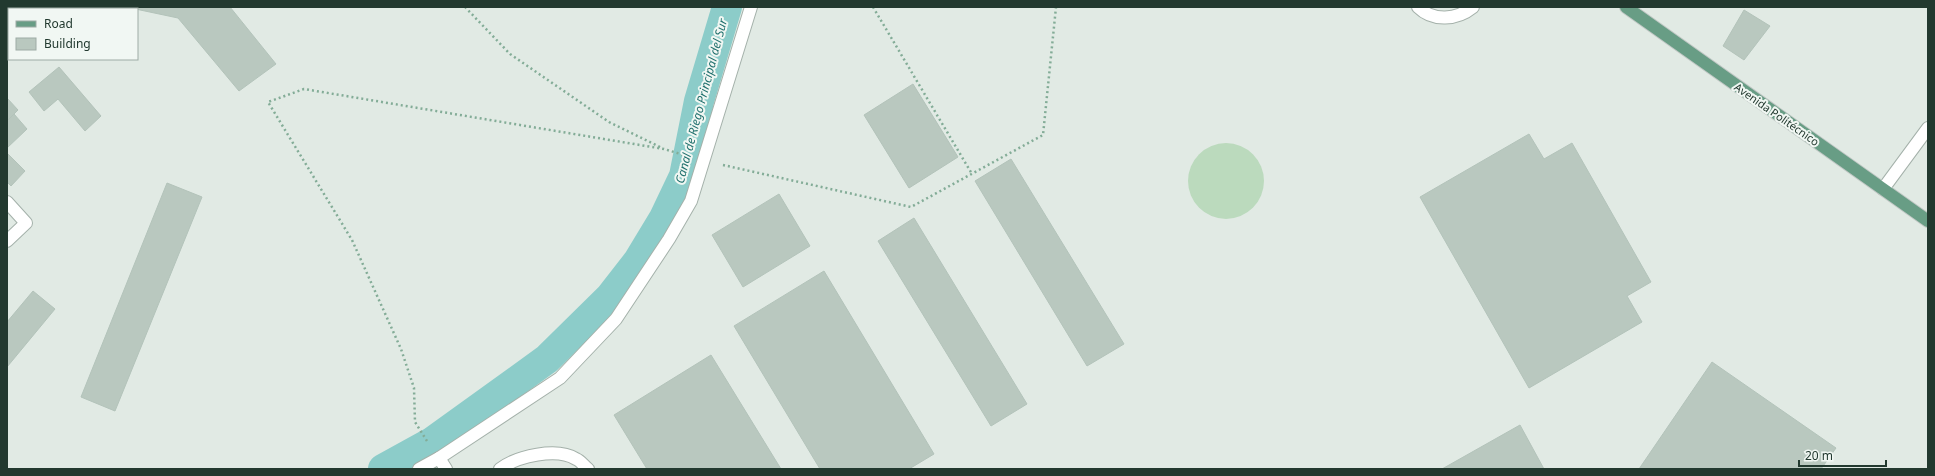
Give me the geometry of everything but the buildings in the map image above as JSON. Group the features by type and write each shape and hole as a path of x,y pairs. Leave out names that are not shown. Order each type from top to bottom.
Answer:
{"main road":[{"name":"Avenida Politécnico","path":"1626,7 1928,221"}],"street":[{"path":"419,469 439,458 560,378 616,319 669,239 691,201 751,7"},
{"path":"1418,7 1430,15 1441,17 1460,15 1473,7"},
{"path":"1883,189 1928,128"},
{"path":"7,202 26,223 7,241"},
{"path":"500,469 509,462 548,452 576,458 588,469"},
{"path":"439,458 446,469"}],"path":[{"path":"465,7 510,54 609,122 664,149 679,154"},
{"path":"873,7 972,174"},
{"path":"704,160 911,207 1043,135 1056,7"},
{"path":"428,442 415,422 414,388 403,355 352,240 268,102 304,89 664,149"}],"green space":[{"path":"1226,143 1241,146 1253,154 1261,166 1264,181 1261,196 1253,208 1241,216 1226,219 1211,216 1199,208 1191,196 1188,181 1191,166 1199,154 1211,146"}],"waterway":[{"name":"Canal de Riego Principal del Sur","path":"383,469 432,442 547,359 610,297 638,261 664,218 684,176 699,101 727,7"}]}
